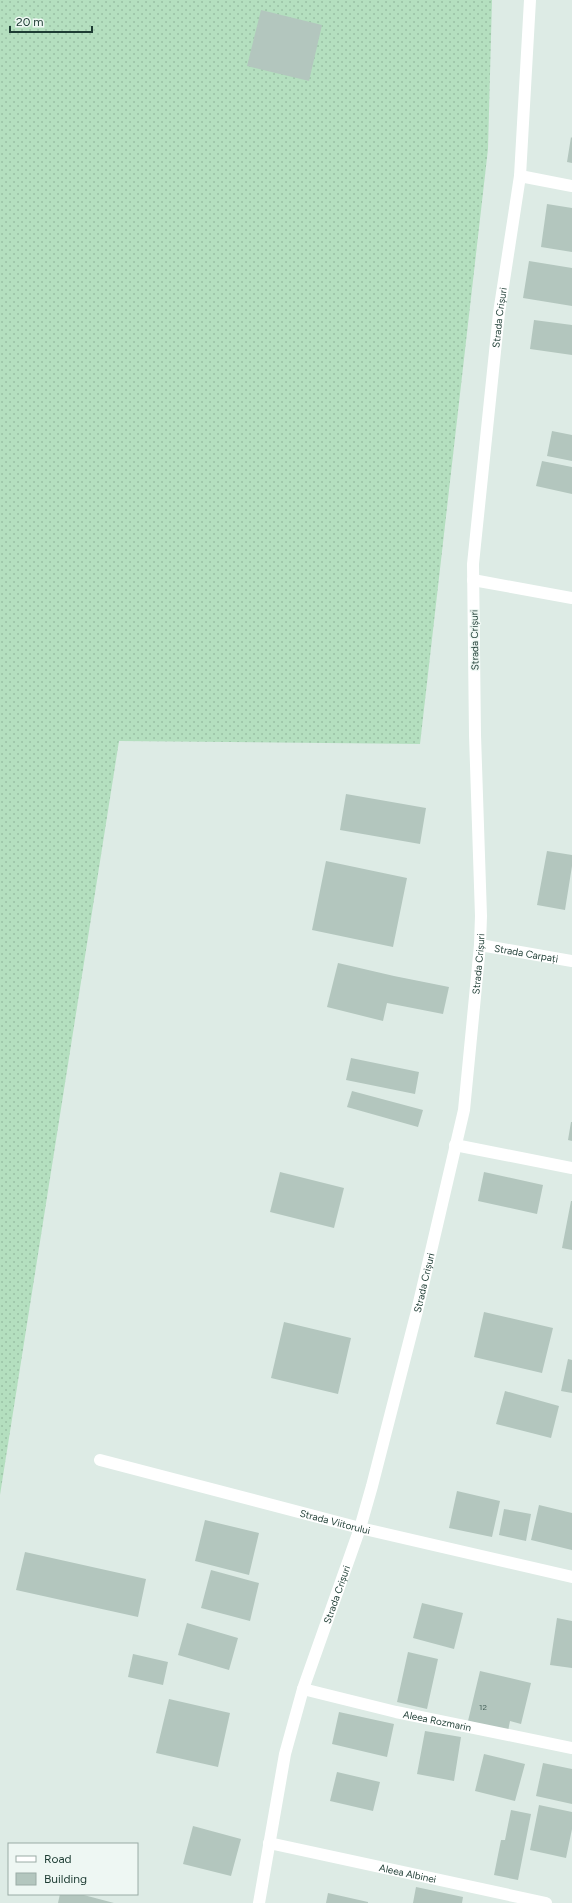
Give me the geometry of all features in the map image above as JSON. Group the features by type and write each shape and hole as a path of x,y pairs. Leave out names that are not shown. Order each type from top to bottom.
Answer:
{"street":[{"name":"Strada Crișuri","path":"258,1903 285,1754 303,1689 360,1528 417,1311 464,1110 480,945 481,916 475,735 473,564 498,313 520,176 530,0"},
{"path":"520,176 572,186"},
{"path":"473,580 572,598"},
{"name":"Strada Carpați","path":"480,945 572,961"},
{"path":"456,1144 572,1168"},
{"name":"Strada Viitorului","path":"100,1460 360,1528 572,1578"},
{"name":"Aleea Rozmarin","path":"303,1689 404,1714 572,1748"},
{"name":"Aleea Albinei","path":"269,1843 546,1903"}],"green space":[{"path":"0,0 492,0 488,149 420,744 119,741 0,1495"}],"building":[{"path":"261,10 322,25 309,81 247,66"},
{"path":"571,137 572,138 572,163 567,162"},
{"path":"547,204 572,208 572,252 541,247"},
{"path":"529,261 572,268 572,306 523,298"},
{"path":"534,320 572,325 572,355 530,349"},
{"path":"552,431 572,435 572,461 547,456"},
{"path":"542,461 572,467 572,494 536,486"},
{"path":"346,794 426,808 420,844 340,830"},
{"path":"547,851 572,855 572,866 565,910 537,905"},
{"path":"326,861 407,878 393,947 312,930"},
{"path":"338,963 449,987 443,1014 387,1003 383,1021 327,1007"},
{"path":"351,1058 419,1072 415,1094 346,1080"},
{"path":"352,1091 423,1110 418,1127 347,1107"},
{"path":"572,1122 572,1141 568,1140"},
{"path":"280,1172 344,1188 334,1228 270,1212"},
{"path":"484,1172 543,1185 537,1214 478,1201"},
{"path":"572,1201 572,1250 562,1248"},
{"path":"484,1312 553,1328 542,1373 474,1357"},
{"path":"284,1322 351,1338 338,1394 271,1378"},
{"path":"568,1359 572,1360 572,1393 561,1391"},
{"path":"505,1391 559,1406 551,1438 496,1424"},
{"path":"457,1491 500,1501 492,1537 449,1528"},
{"path":"539,1505 572,1513 572,1550 531,1540"},
{"path":"504,1509 531,1514 526,1541 499,1535"},
{"path":"205,1520 259,1533 249,1575 195,1561"},
{"path":"25,1552 146,1579 138,1617 16,1590"},
{"path":"211,1570 259,1583 250,1621 201,1608"},
{"path":"422,1603 463,1613 454,1649 413,1638"},
{"path":"557,1618 572,1621 572,1668 550,1665"},
{"path":"187,1623 238,1638 229,1670 178,1655"},
{"path":"408,1652 438,1659 427,1709 397,1702"},
{"path":"133,1654 168,1662 163,1685 128,1677"},
{"path":"480,1671 531,1683 521,1724 510,1721 508,1731 468,1721"},
{"path":"169,1699 230,1713 218,1767 156,1753"},
{"path":"339,1712 394,1724 387,1757 332,1744"},
{"path":"425,1731 461,1737 454,1781 417,1774"},
{"path":"484,1754 525,1764 515,1801 475,1791"},
{"path":"543,1763 572,1769 572,1804 536,1796"},
{"path":"337,1772 380,1782 373,1811 330,1801"},
{"path":"539,1805 572,1812 572,1829 566,1858 530,1850"},
{"path":"511,1810 531,1814 518,1880 494,1875 501,1840 505,1840"},
{"path":"193,1826 241,1839 231,1876 183,1864"},
{"path":"416,1887 463,1897 462,1903 413,1903"},
{"path":"328,1893 368,1902 368,1903 326,1903"},
{"path":"60,1895 84,1895 114,1903 58,1903"}]}
